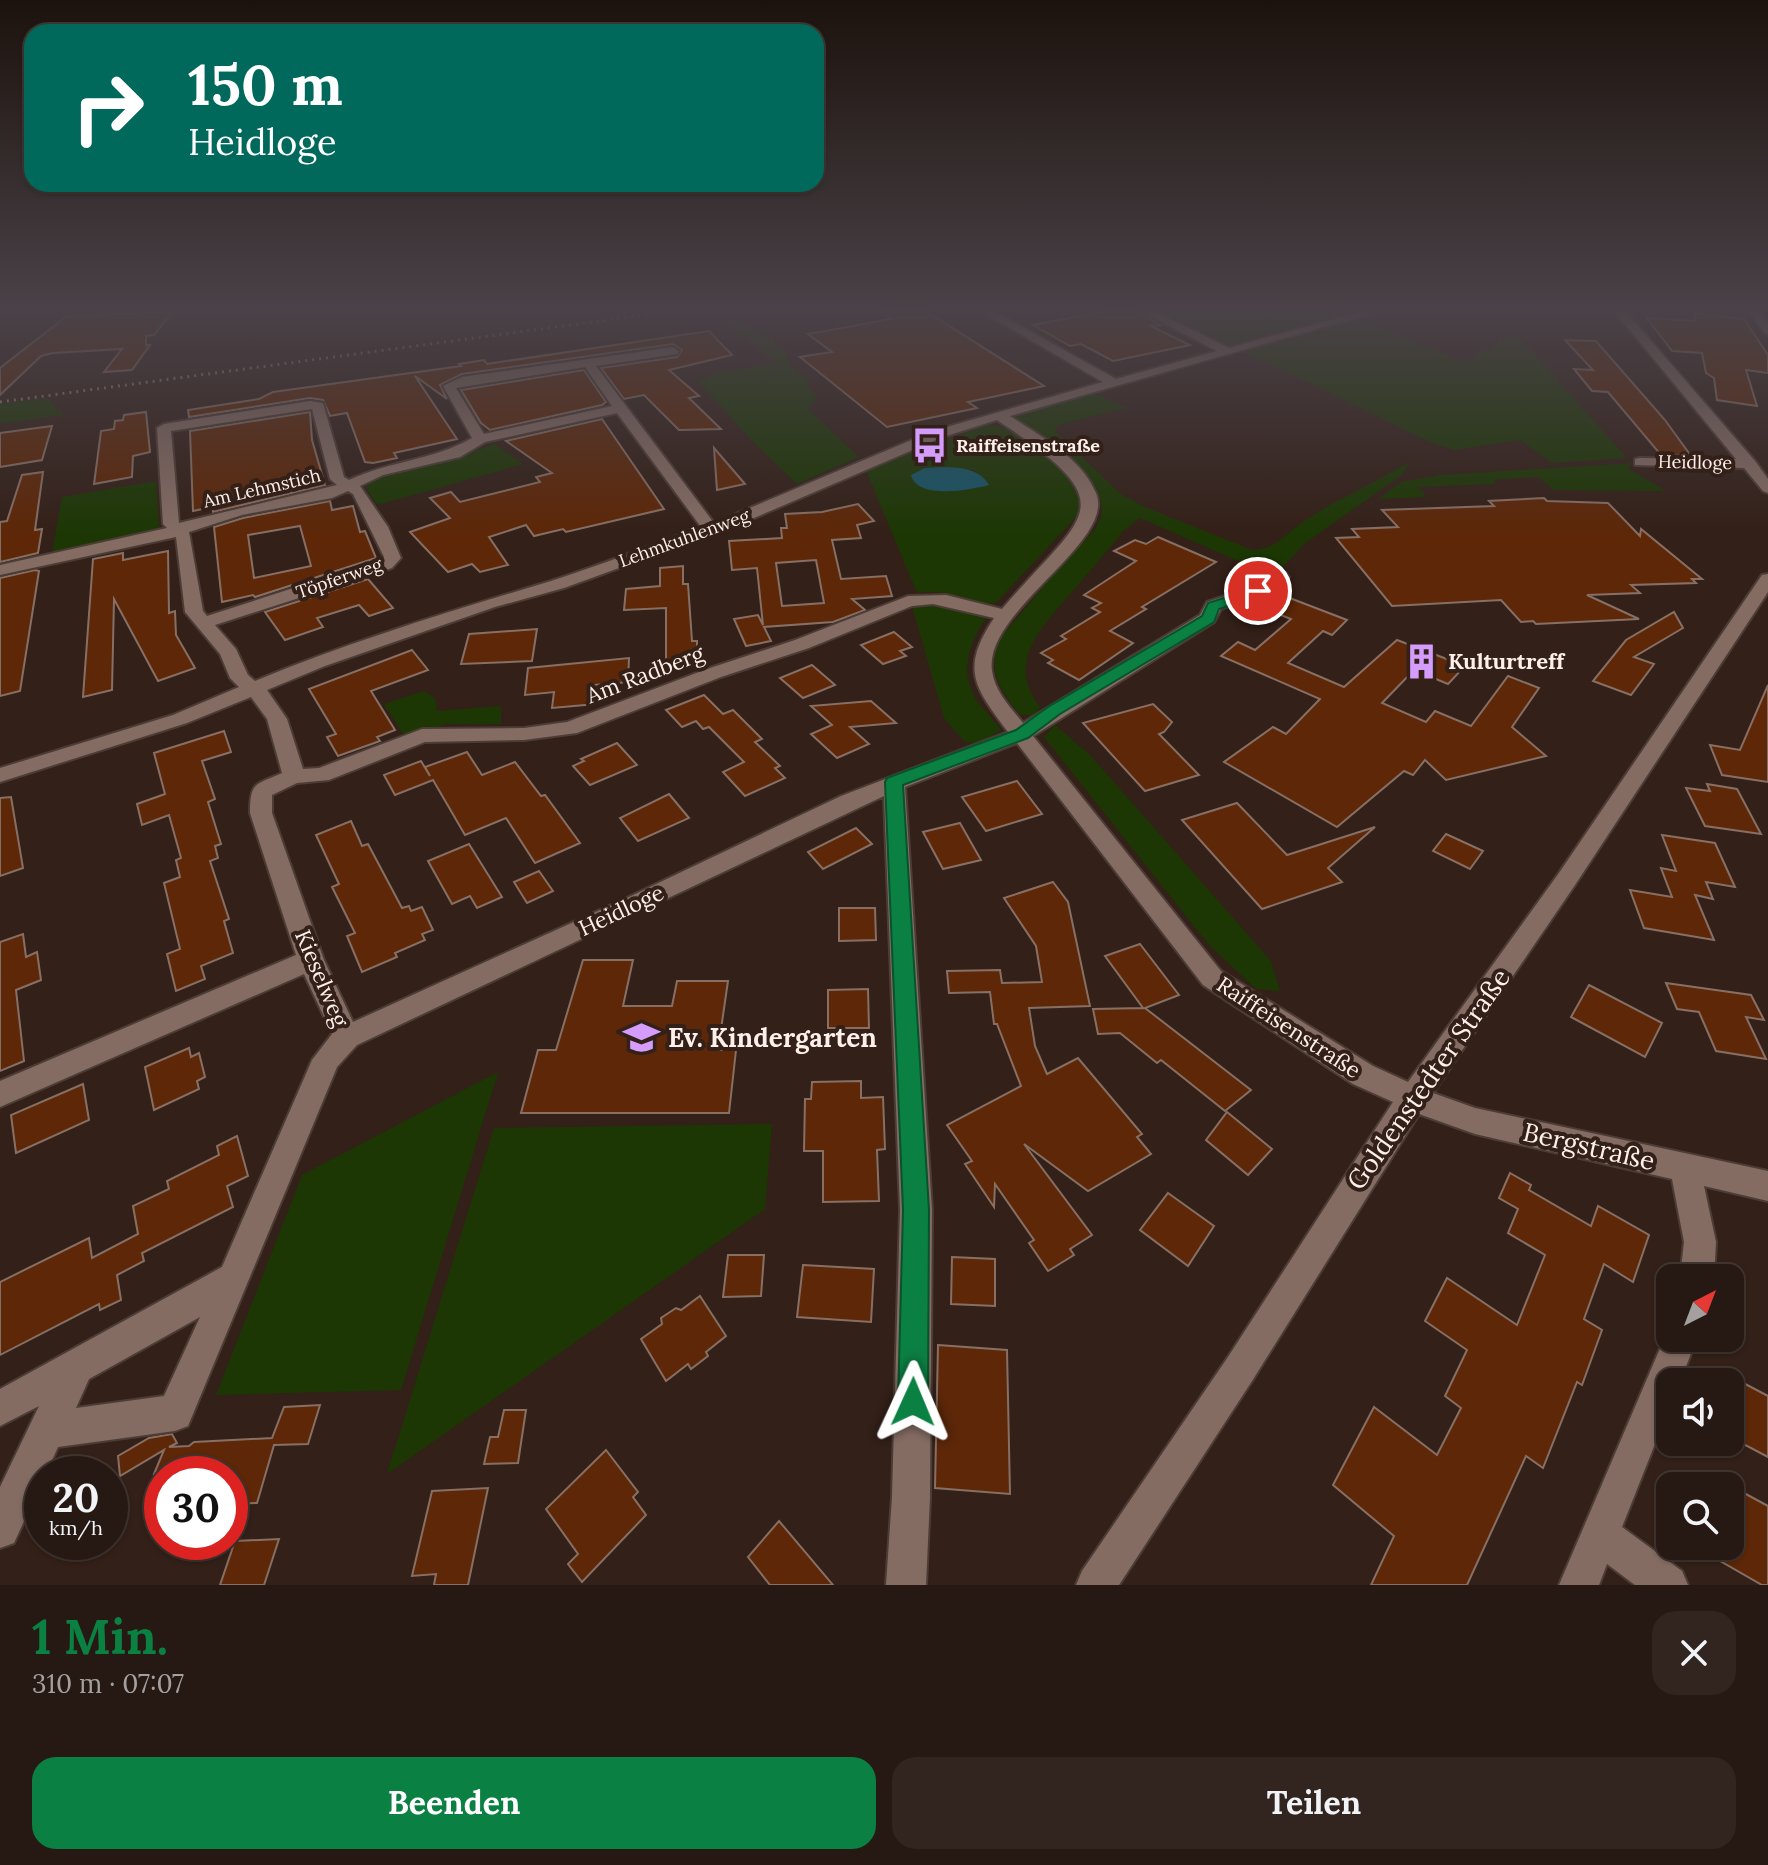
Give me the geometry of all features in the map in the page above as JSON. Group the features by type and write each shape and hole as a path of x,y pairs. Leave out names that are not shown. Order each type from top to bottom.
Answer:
{"street":[{"path":"449,386 480,439"},
{"path":"604,386 710,529"},
{"name":"Lehmkuhlenweg","path":"0,775 180,719 384,639 558,584 710,529 927,438 1103,386"},
{"path":"1681,386 1768,488"},
{"path":"294,776 277,719 263,697 240,678 229,653 194,612 184,536 171,524 164,428 318,406 337,479 349,486"},
{"name":"Am Lehmstich","path":"0,570 156,537 239,511 332,493 378,472 455,454 480,439 620,408"},
{"name":"Raiffeisenstraße","path":"999,415 1053,452 1076,474 1091,496 1093,510 1085,527 986,641 982,663 984,682 1212,978 1363,1075 1413,1097"},
{"name":"Heidloge","path":"1640,462 1750,464"},
{"name":"Töpferweg","path":"202,623 386,564 393,558 380,527 359,491 349,486"},
{"name":"Heidloge","path":"347,1037 894,782 1022,734 1054,711 1208,618 1213,606 1258,591 1280,577"},
{"name":"Goldenstedter Straße","path":"1096,1585 1240,1369 1371,1159 1567,879 1768,579"},
{"name":"Am Radberg","path":"294,776 321,775 422,736 524,734 570,728 714,673 802,644 908,601 926,597 950,599 1006,616"},
{"name":"Kieselweg","path":"46,1430 175,1413 326,1060 347,1037 311,960 261,813 261,791 294,776"},
{"path":"894,782 916,1210 911,1497 906,1585"},
{"path":"0,1094 311,960"},
{"name":"Bergstraße","path":"1413,1097 1475,1121 1768,1186"},
{"path":"1685,1168 1700,1242 1698,1264"},
{"path":"0,1408 234,1279"},
{"path":"1579,1585 1674,1352"},
{"path":"0,1529 77,1367"},
{"path":"1599,1534 1668,1585"}],"green space":[{"path":"703,386 807,386 817,396 808,409 859,457 797,484 755,444"},
{"path":"1316,386 1563,386 1627,458 1552,463 1520,440 1454,450 1432,443"},
{"path":"1093,393 1127,408 1058,425 1055,431 1122,495 1252,550 1275,543 1323,509 1410,461 1402,475 1305,543 1281,569 1270,575 1140,518 1124,530 1039,632 1027,660 1026,675 1030,691 1040,707 1034,716 1019,714 997,678 995,659 1001,637 1094,531 1100,519 1101,504 1096,489 1073,460 1015,416"},
{"path":"47,398 63,415 0,424 0,404"},
{"path":"988,425 999,426 1038,446 1062,466 1077,485 1081,505 1077,516 996,603 977,602 938,592 917,593 865,468","holes":["925,468 974,470 985,486 960,491"]},
{"path":"495,444 523,464 377,505 365,486 375,477 454,458"},
{"path":"1633,463 1627,468 1666,491 1554,490 1538,477 1493,480 1496,484 1418,487 1427,497 1378,499 1401,482 1441,475"},
{"path":"156,482 159,528 147,534 52,553 62,497"},
{"path":"936,601 988,615 971,647 967,670 973,693 1001,730 978,744 965,742 944,718 912,606"},
{"path":"424,691 435,698 437,711 501,706 501,724 447,724 405,737 384,704"},
{"path":"1055,725 1090,755 1271,961 1280,991 1256,989 1209,945 1044,737"},
{"path":"498,1072 401,1390 216,1395 302,1175"},
{"path":"772,1124 765,1209 387,1474 494,1128"}],"water":[{"path":"925,468 969,470 984,478 989,485 946,491 923,488 915,483 911,475"}],"building":[{"path":"0,386 9,386 0,395"},
{"path":"317,386 422,386 457,439 394,453 397,458 373,463 365,462 347,413 330,416 323,400 310,398 189,417 188,410 259,399 273,392"},
{"path":"429,386 440,386 447,399"},
{"path":"486,386 595,386 606,402 490,430 481,423 461,390"},
{"path":"614,386 687,386 699,396 689,398 721,429 679,430 644,395 624,399"},
{"path":"836,386 1044,386 968,402 977,408 887,427"},
{"path":"1588,386 1635,386 1691,456 1661,455 1608,392 1592,391"},
{"path":"1715,386 1751,386 1757,406 1717,400"},
{"path":"146,412 150,452 133,456 132,477 94,484 101,431 114,429 115,421 123,420 124,415"},
{"path":"310,412 312,440 325,485 213,512 212,507 193,511 190,431"},
{"path":"602,419 664,509 566,532 563,529 534,536 526,525 489,537 508,565 480,572 472,564 448,572 410,532 450,518 430,498 451,492 460,502 540,482 536,477 552,473 506,441"},
{"path":"52,426 42,460 0,467 0,433"},
{"path":"714,448 745,484 717,490"},
{"path":"43,472 35,530 42,529 38,553 0,562 0,522 7,521 22,475"},
{"path":"1544,498 1547,501 1608,503 1640,536 1641,529 1702,579 1692,579 1696,583 1631,585 1640,593 1587,595 1639,619 1536,624 1533,621 1521,622 1501,600 1392,606 1336,538 1359,537 1352,529 1398,527 1382,510 1494,506 1489,501"},
{"path":"330,501 332,510 353,506 360,532 365,531 376,558 255,597 222,602 214,527 243,518","holes":["300,526 311,566 254,578 248,535"]},
{"path":"858,504 874,521 857,525 861,538 832,540 841,579 886,576 892,596 852,599 865,610 833,622 764,627 771,641 746,646 734,619 758,615 763,625 757,568 732,570 729,541 782,538 781,528 787,528 785,514 822,512","holes":["816,560 824,603 782,606 776,563"]},
{"path":"1158,537 1216,562 1142,607 1146,609 1110,631 1133,643 1079,680 1048,663 1053,660 1041,653 1066,639 1061,636 1100,612 1092,608 1101,603 1084,595 1136,561 1114,551 1135,540 1146,544"},
{"path":"168,551 169,613 175,611 176,635 195,668 158,681 114,599 112,690 83,697 93,559 123,553 123,560"},
{"path":"683,566 683,584 688,584 692,641 697,641 697,666 666,669 666,608 624,610 626,589 660,586 660,568"},
{"path":"39,571 20,691 0,696 0,578"},
{"path":"368,579 393,608 369,616 359,605 317,618 323,627 285,640 265,612"},
{"path":"1274,592 1347,620 1332,635 1323,631 1288,663 1344,687 1397,640 1465,666 1448,684 1414,670 1382,703 1426,722 1435,711 1471,726 1508,676 1539,688 1512,727 1546,756 1446,780 1425,760 1413,775 1404,771 1337,827 1224,762 1273,727 1286,734 1320,699 1221,656 1238,642 1255,650 1291,619 1256,605 1258,600"},
{"path":"1674,612 1683,628 1634,657 1654,664 1631,695 1593,681 1626,640"},
{"path":"537,629 532,661 461,664 469,634"},
{"path":"894,632 912,647 900,651 906,656 883,664 861,645"},
{"path":"412,650 428,670 371,691 395,730 377,737 380,741 338,756 327,737 336,734 309,689"},
{"path":"629,658 628,682 595,685 596,704 552,708 554,692 525,695 528,668"},
{"path":"812,665 835,685 803,698 780,678"},
{"path":"1768,685 1768,782 1722,775 1710,745 1740,750"},
{"path":"704,695 723,714 733,710 762,739 755,742 780,766 775,768 785,778 745,796 723,772 744,762 709,727 703,729 696,721 682,727 666,710"},
{"path":"871,701 896,723 850,727 869,744 837,758 811,734 832,725 811,706"},
{"path":"1153,704 1172,722 1159,734 1199,775 1145,791 1083,723"},
{"path":"224,731 231,752 202,761 215,799 208,802 221,844 215,846 218,858 210,861 229,919 224,921 233,953 201,966 205,979 176,991 167,954 180,949 164,883 180,877 176,860 181,858 169,815 142,825 137,804 165,794 154,753"},
{"path":"617,743 637,765 590,785 573,766 584,761 581,759"},
{"path":"467,752 482,775 515,762 541,796 545,795 580,843 535,863 506,818 465,835 433,780 395,795 384,775 421,761 430,776 425,767"},
{"path":"1017,781 1042,814 986,831 962,797"},
{"path":"1707,784 1737,789 1761,834 1705,826 1686,788 1710,791"},
{"path":"669,794 689,818 638,841 620,818"},
{"path":"11,797 23,868 0,876 0,798"},
{"path":"1237,803 1287,855 1375,827 1328,868 1342,882 1262,909 1182,820"},
{"path":"351,821 362,846 368,844 402,908 409,906 411,911 422,907 433,930 422,934 425,940 395,953 397,957 362,972 347,936 355,933 332,887 339,884 316,835"},
{"path":"960,823 981,860 943,869 923,832"},
{"path":"856,828 872,844 823,869 808,852"},
{"path":"1446,834 1483,851 1470,869 1433,851"},
{"path":"1662,835 1715,843 1735,887 1706,882 1713,899 1695,895 1714,940 1644,928 1630,890 1672,897 1661,868 1676,871"},
{"path":"469,844 502,897 477,908 470,896 452,904 428,861"},
{"path":"539,871 553,891 527,903 514,882"},
{"path":"1053,882 1068,902 1090,1006 1029,1008 1035,1046 1047,1074 1078,1058 1142,1134 1137,1137 1151,1154 1088,1191 1024,1144 1092,1235 1070,1249 1074,1255 1048,1271 1029,1243 1034,1240 995,1184 994,1207 965,1164 972,1161 947,1125 1021,1086 997,1024 994,1024 990,992 949,993 947,971 1000,970 1002,983 1042,982 1036,946 1004,898"},
{"path":"839,908 875,908 876,940 839,941"},
{"path":"23,934 26,957 37,952 41,980 16,990 24,1061 0,1071 0,942"},
{"path":"1140,944 1179,995 1145,1008 1251,1090 1225,1111 1161,1060 1157,1063 1120,1033 1098,1034 1093,1009 1143,1008 1105,956"},
{"path":"583,960 633,960 623,1006 672,1006 677,981 728,981 718,1050 736,1050 729,1113 521,1113 538,1050 556,1050"},
{"path":"1666,983 1751,995 1764,1020 1746,1017 1766,1059 1716,1051 1699,1012 1677,1009"},
{"path":"1589,985 1662,1023 1645,1057 1571,1017"},
{"path":"868,989 869,1028 828,1028 828,990"},
{"path":"189,1048 191,1057 199,1053 205,1077 197,1081 199,1089 154,1110 145,1067"},
{"path":"861,1081 861,1098 883,1097 885,1149 877,1150 879,1201 823,1202 823,1151 804,1151 805,1099 811,1099 812,1082"},
{"path":"83,1084 89,1120 16,1153 11,1115"},
{"path":"1227,1112 1272,1149 1248,1175 1206,1140"},
{"path":"237,1136 248,1176 227,1186 233,1207 142,1253 144,1261 117,1275 121,1300 100,1310 99,1304 0,1355 0,1282 89,1238 92,1258 138,1234 133,1206 169,1189 167,1181 219,1155 217,1146"},
{"path":"1510,1173 1531,1185 1529,1190 1591,1226 1598,1206 1649,1235 1633,1282 1604,1264 1584,1319 1602,1330 1582,1385 1577,1382 1543,1468 1526,1456 1467,1585 1371,1585 1394,1536 1333,1485 1374,1407 1437,1455 1461,1408 1445,1396 1467,1350 1425,1321 1447,1278 1517,1325 1545,1255 1508,1233 1518,1209 1499,1198"},
{"path":"1168,1193 1214,1226 1188,1266 1140,1230"},
{"path":"728,1255 764,1255 761,1296 723,1297"},
{"path":"952,1257 995,1259 995,1306 951,1304"},
{"path":"803,1265 874,1269 871,1322 797,1317"},
{"path":"700,1296 726,1336 691,1369 688,1364 666,1381 641,1339 662,1324 661,1318 676,1308 681,1310"},
{"path":"938,1345 1007,1350 1010,1494 935,1488"},
{"path":"1744,1383 1768,1396 1768,1457 1744,1444"},
{"path":"320,1405 308,1444 274,1445 257,1503 248,1503 248,1456 162,1456 164,1450 154,1456 144,1456 144,1462 128,1471 128,1456 118,1456 149,1438 172,1434 177,1443 169,1447 189,1446 194,1442 272,1438 284,1407"},
{"path":"504,1410 526,1410 518,1463 484,1464 490,1437 498,1437"},
{"path":"606,1450 638,1492 633,1497 646,1515 582,1582 568,1564 578,1554 546,1509"},
{"path":"488,1488 468,1585 434,1585 436,1574 412,1576 432,1491"},
{"path":"1744,1493 1768,1506 1768,1585 1762,1585 1718,1560 1744,1560"},
{"path":"779,1521 833,1585 770,1585 748,1557"},
{"path":"279,1539 264,1585 220,1585 229,1560 248,1560 248,1540"}],"railway":[{"path":"0,402 119,386"}],"place":[{"name":"Raiffeisenstraße","path":"930,445"},
{"name":"Kulturtreff","path":"1422,661"},
{"name":"Ev. Kindergarten","path":"642,1037"}],"route":[{"path":"913,1402 916,1210 894,782 1022,734 1054,711 1208,618 1213,606 1258,591"}]}
